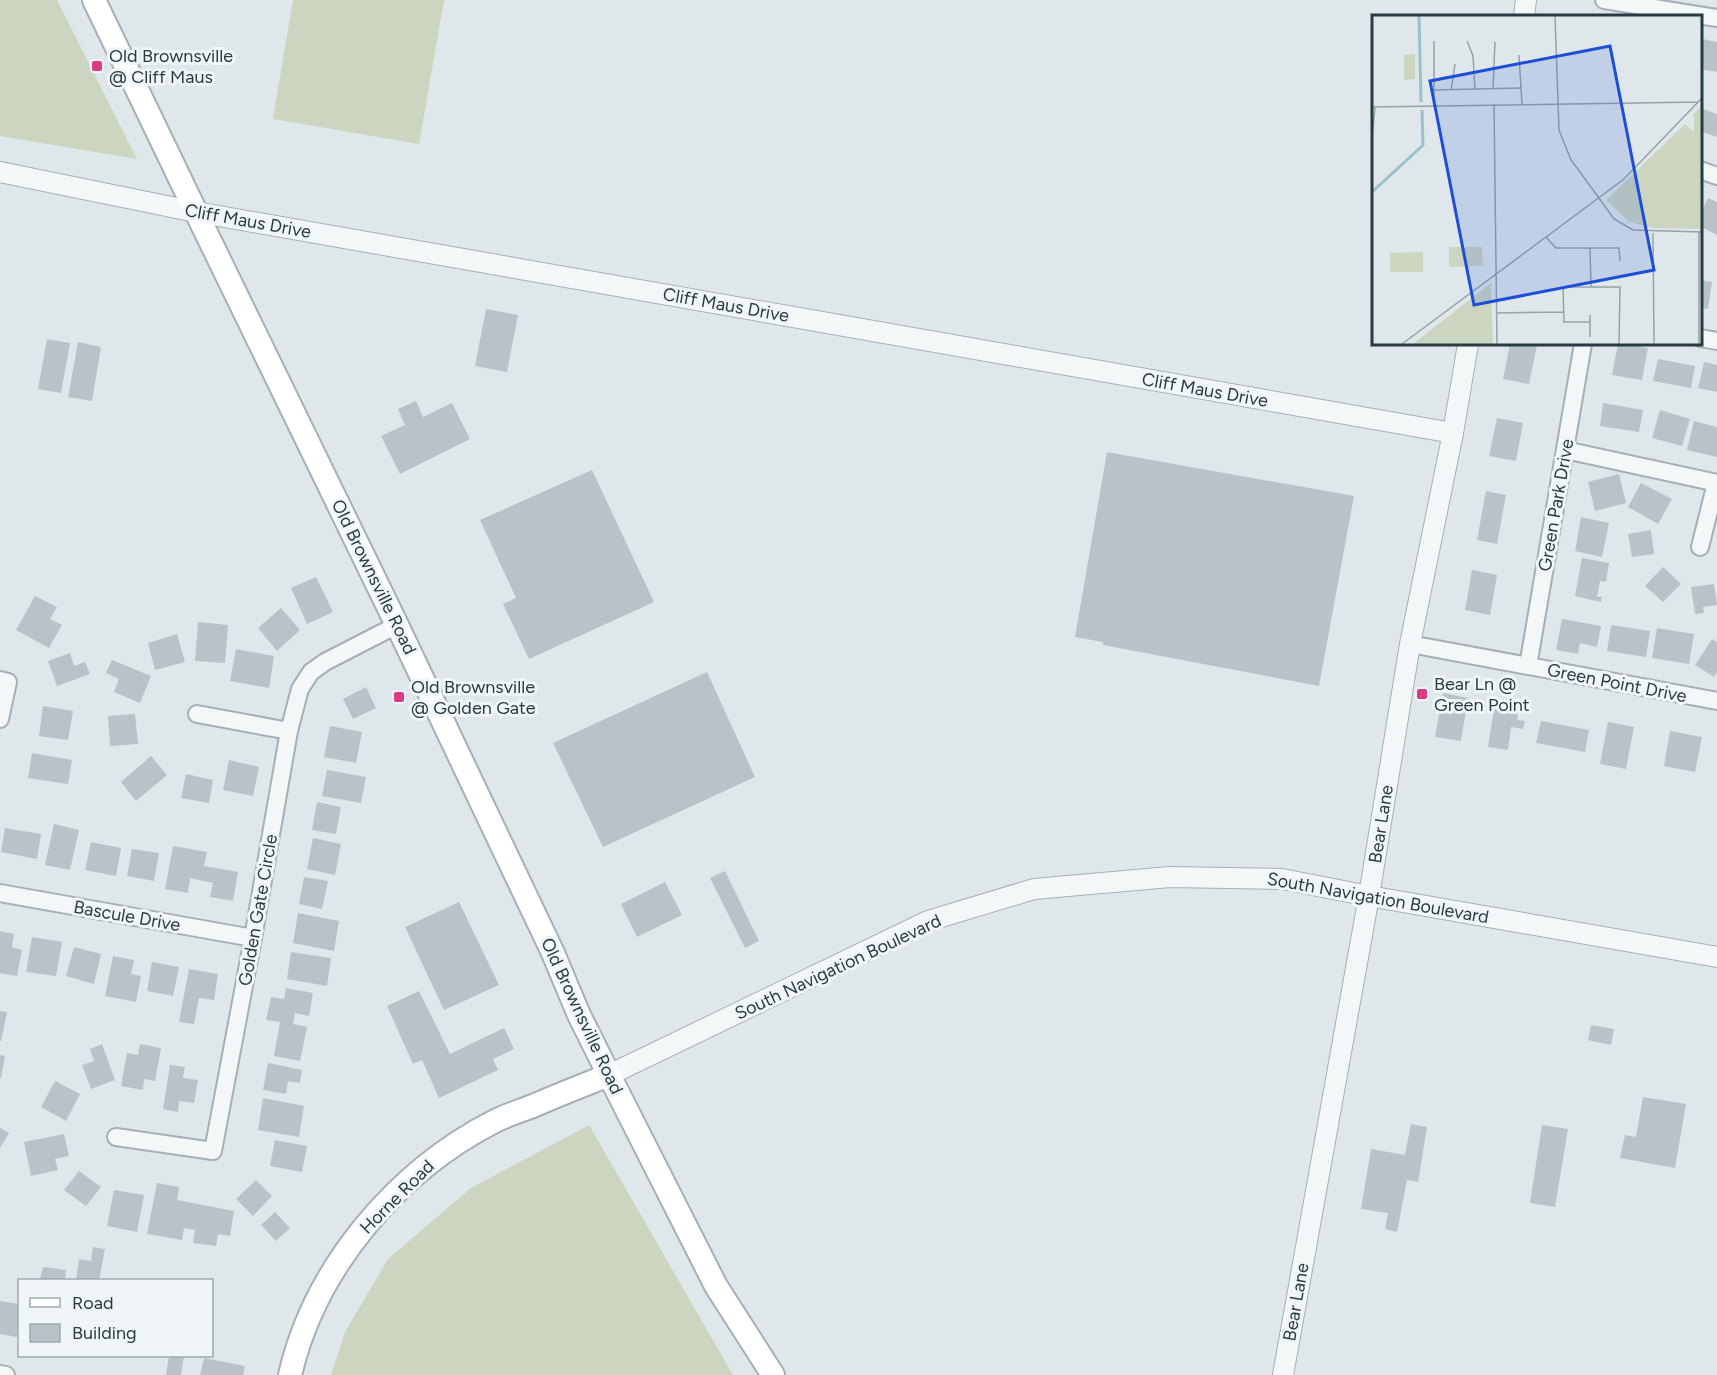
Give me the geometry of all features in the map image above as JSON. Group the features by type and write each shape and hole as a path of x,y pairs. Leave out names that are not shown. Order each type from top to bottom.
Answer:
{"main road":[{"name":"Old Brownsville Road","path":"94,0 397,625 553,953 579,1015 716,1286 773,1375"},
{"name":"Horne Road","path":"290,1375 294,1356 327,1280 366,1222 419,1170 434,1158 495,1121 609,1075"}],"street":[{"path":"1524,15 1526,0"},
{"path":"1604,0 1646,11 1687,15"},
{"path":"1702,17 1717,18"},
{"path":"1702,170 1717,176"},
{"name":"Cliff Maus Drive","path":"0,172 195,212 1453,433"},
{"path":"1702,338 1717,341"},
{"name":"Bear Lane","path":"1283,1375 1370,896 1410,644 1453,433 1468,345"},
{"name":"Green Park Drive","path":"1528,666 1583,345"},
{"path":"1565,450 1716,483 1700,547"},
{"name":"Golden Gate Circle","path":"116,1137 213,1151 289,731 300,689 311,672 326,662 397,625"},
{"name":"Green Point Drive","path":"1410,644 1717,701"},
{"path":"0,719 4,681"},
{"path":"197,714 289,731"},
{"name":"South Navigation Boulevard","path":"609,1075 928,921 1034,889 1170,877 1282,879 1717,957"},
{"name":"Bascule Drive","path":"0,893 253,938"},
{"path":"0,1374 6,1375"}],"green space":[{"path":"0,0 57,0 137,159 0,136"},
{"path":"293,0 444,0 419,144 273,119"},
{"path":"589,1125 733,1375 331,1375 345,1332 388,1259 471,1188"}],"building":[{"path":"1703,39 1717,42 1717,72 1702,69"},
{"path":"1702,109 1717,114 1717,137 1702,132"},
{"path":"1708,198 1717,202 1717,235 1702,227 1702,210"},
{"path":"1702,280 1712,282 1708,309 1702,308"},
{"path":"486,309 518,315 507,372 475,366"},
{"path":"47,339 70,343 61,393 38,389"},
{"path":"78,342 101,347 92,401 68,397"},
{"path":"1510,345 1537,345 1529,384 1503,379"},
{"path":"1618,345 1648,348 1642,380 1612,375"},
{"path":"1658,359 1695,366 1691,388 1653,381"},
{"path":"1704,362 1717,365 1717,392 1698,388"},
{"path":"416,401 423,417 452,403 470,439 400,474 381,436 405,425 398,409"},
{"path":"1603,403 1643,410 1639,432 1600,426"},
{"path":"1660,410 1690,419 1682,446 1652,438"},
{"path":"1497,418 1523,423 1516,461 1489,456"},
{"path":"1694,421 1717,427 1717,457 1687,450"},
{"path":"1107,452 1354,496 1319,686 1103,645 1103,642 1075,637"},
{"path":"592,470 654,602 529,659 503,604 516,598 480,520"},
{"path":"1619,474 1626,503 1595,511 1588,482"},
{"path":"1641,483 1672,499 1658,524 1628,507"},
{"path":"1486,491 1506,495 1497,544 1477,540"},
{"path":"1581,517 1609,523 1602,557 1575,551"},
{"path":"1651,530 1654,554 1632,557 1628,534"},
{"path":"1582,558 1609,563 1606,582 1600,581 1597,597 1602,597 1601,602 1575,596"},
{"path":"1663,567 1681,584 1663,602 1645,586"},
{"path":"1472,570 1497,575 1490,615 1465,610"},
{"path":"316,577 333,612 307,624 291,588"},
{"path":"1714,584 1717,605 1703,607 1704,613 1695,614 1691,587"},
{"path":"35,596 57,607 50,619 62,625 49,648 16,630"},
{"path":"281,608 300,630 277,651 258,628"},
{"path":"1562,619 1601,626 1597,647 1580,643 1578,654 1556,650"},
{"path":"198,622 228,625 225,663 195,661"},
{"path":"1611,625 1650,631 1646,657 1607,651"},
{"path":"1657,628 1694,634 1689,664 1652,658"},
{"path":"177,634 185,662 155,670 148,643"},
{"path":"1712,639 1717,642 1717,672 1714,677 1695,665"},
{"path":"236,649 274,656 269,688 230,681"},
{"path":"70,653 74,666 85,662 90,674 57,686 48,661"},
{"path":"112,660 151,676 140,703 114,692 119,679 106,673"},
{"path":"707,672 755,777 603,847 553,743"},
{"path":"366,687 376,708 353,719 343,699"},
{"path":"1443,693 1468,698 1461,741 1435,737"},
{"path":"1495,702 1519,707 1517,720 1525,721 1523,729 1511,727 1508,750 1488,747"},
{"path":"43,706 73,711 68,740 39,736"},
{"path":"135,714 138,744 110,746 108,716"},
{"path":"1541,721 1589,730 1585,752 1536,743"},
{"path":"1608,722 1634,727 1626,769 1600,764"},
{"path":"330,726 362,732 356,763 324,757"},
{"path":"1670,731 1702,737 1695,772 1664,766"},
{"path":"32,753 72,760 68,784 28,778"},
{"path":"151,756 167,775 136,801 121,782"},
{"path":"229,760 259,767 253,796 223,790"},
{"path":"327,770 366,777 361,803 322,796"},
{"path":"186,774 213,780 209,803 181,798"},
{"path":"317,802 341,807 336,834 312,830"},
{"path":"54,824 79,830 70,870 45,865"},
{"path":"5,828 41,834 37,859 1,852"},
{"path":"313,838 341,844 335,875 307,869"},
{"path":"91,842 121,848 116,876 85,870"},
{"path":"173,846 207,852 204,866 238,872 233,901 210,897 213,883 190,878 188,893 165,889"},
{"path":"132,849 159,853 154,881 127,876"},
{"path":"725,871 759,941 745,948 710,878"},
{"path":"304,877 328,881 322,909 299,904"},
{"path":"665,882 682,915 637,937 621,904"},
{"path":"459,902 499,985 444,1010 405,927"},
{"path":"298,913 339,921 334,951 293,943"},
{"path":"0,931 14,934 12,947 22,950 17,976 0,973"},
{"path":"32,937 62,942 56,976 26,972"},
{"path":"74,947 101,954 94,984 66,976"},
{"path":"291,952 331,958 327,986 287,979"},
{"path":"113,956 134,960 131,974 141,976 136,1002 105,996"},
{"path":"152,962 179,967 173,996 147,991"},
{"path":"189,969 218,974 214,1000 199,998 194,1024 179,1022"},
{"path":"286,988 313,993 309,1016 295,1013 293,1024 307,1027 300,1061 274,1056 280,1022 266,1020 271,997 284,999"},
{"path":"419,991 450,1054 504,1028 514,1049 493,1059 498,1070 439,1098 422,1060 413,1064 387,1006"},
{"path":"0,1011 7,1012 1,1041 0,1041"},
{"path":"1591,1025 1614,1029 1611,1045 1588,1040"},
{"path":"102,1044 115,1080 91,1089 82,1065 94,1061 90,1049"},
{"path":"140,1044 161,1048 155,1081 144,1079 143,1090 121,1086 127,1053 138,1055"},
{"path":"0,1055 5,1056 1,1078 0,1078"},
{"path":"268,1063 302,1070 300,1083 288,1081 286,1094 263,1090"},
{"path":"170,1065 185,1067 183,1078 198,1080 194,1103 179,1101 178,1112 163,1109"},
{"path":"55,1081 80,1094 66,1121 41,1107"},
{"path":"1643,1097 1686,1104 1675,1168 1620,1158 1625,1135 1636,1137"},
{"path":"263,1098 304,1106 299,1137 258,1130"},
{"path":"1411,1124 1427,1127 1418,1182 1407,1180 1397,1232 1385,1229 1388,1213 1361,1209 1371,1149 1405,1155"},
{"path":"1542,1125 1568,1129 1555,1207 1530,1203"},
{"path":"0,1128 9,1133 0,1148"},
{"path":"64,1134 69,1156 55,1159 58,1170 31,1176 24,1142"},
{"path":"275,1140 307,1146 302,1172 270,1166"},
{"path":"79,1171 101,1187 86,1206 64,1190"},
{"path":"256,1180 272,1196 253,1216 236,1199"},
{"path":"157,1183 179,1187 177,1200 234,1211 230,1236 218,1234 216,1246 193,1243 195,1230 184,1228 182,1240 147,1234"},
{"path":"114,1190 144,1195 137,1232 107,1226"},
{"path":"275,1212 290,1228 276,1241 261,1225"},
{"path":"93,1247 105,1249 99,1279 76,1279 79,1259 91,1261"},
{"path":"43,1267 66,1270 65,1279 40,1279"},
{"path":"0,1301 18,1304 17,1337 0,1334"},
{"path":"169,1357 184,1357 181,1375 166,1375"},
{"path":"204,1358 245,1366 243,1375 200,1375"}],"place":[{"name":"Old Brownsville @ Cliff Maus","path":"97,66"},
{"name":"Bear Ln @ Green Point","path":"1422,694"},
{"name":"Old Brownsville @ Golden Gate","path":"399,697"}]}
